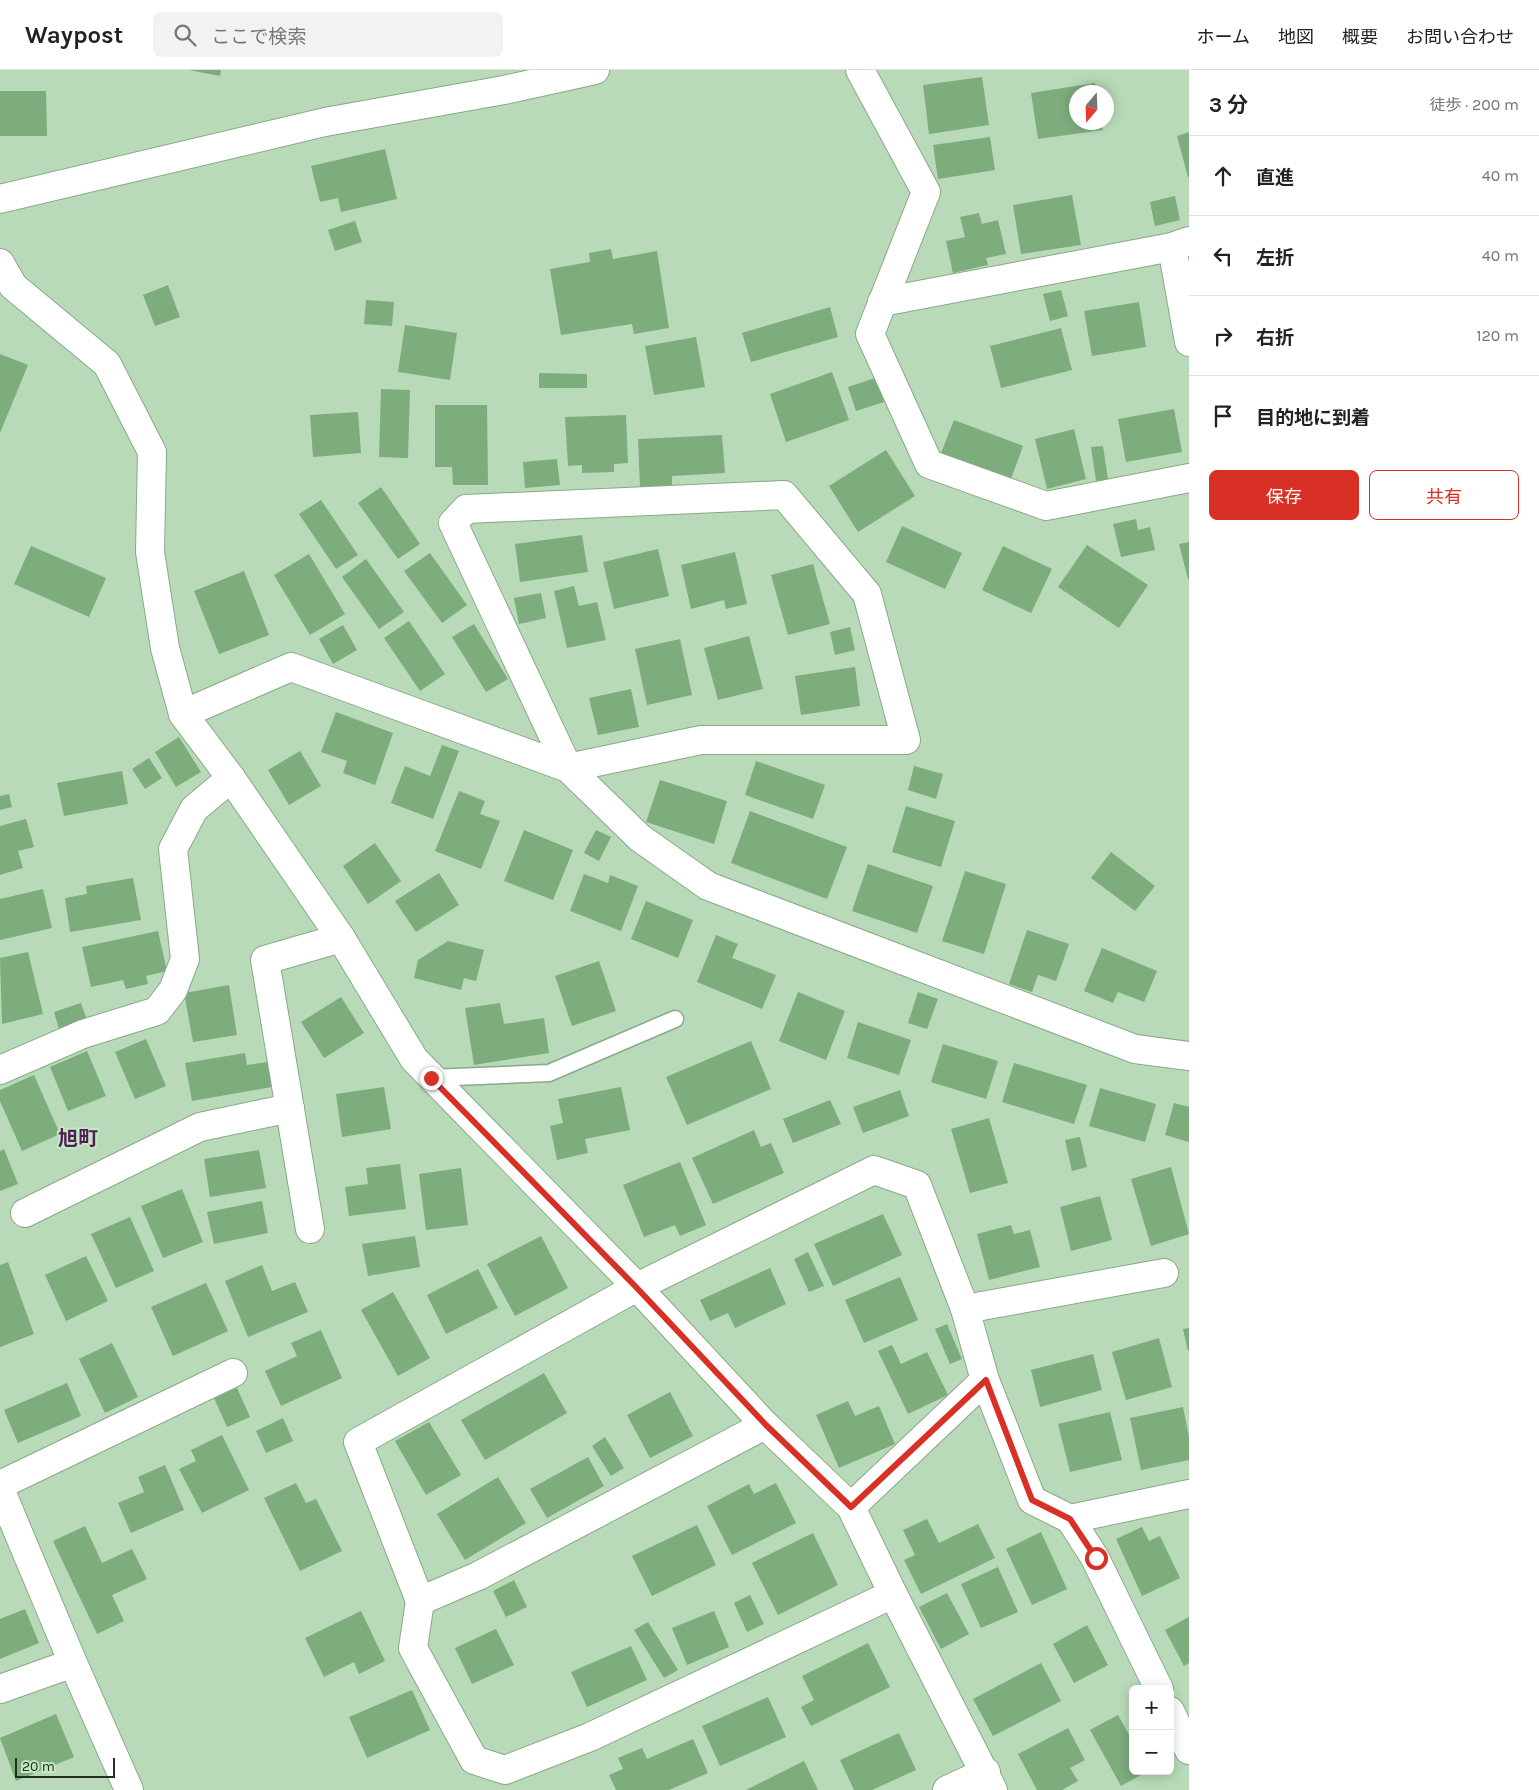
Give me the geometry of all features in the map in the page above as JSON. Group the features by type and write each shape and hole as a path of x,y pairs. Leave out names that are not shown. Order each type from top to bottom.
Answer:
{"street":[{"path":"0,199 325,122 504,90 595,70"},
{"path":"860,70 926,192 870,334 929,464 1046,506 1189,478"},
{"path":"882,302 1180,244 1189,342"},
{"path":"0,264 13,286 106,364 152,452 150,552 164,648 183,714 231,778 341,938 414,1059 636,1287 766,1425 851,1507 892,1594 990,1781 947,1790"},
{"path":"183,714 291,667 568,768 700,740 906,740 867,594 784,495 466,509 453,523 568,768 640,838 708,886 1135,1048 1189,1056"},
{"path":"0,1070 83,1034 157,1010 173,990 185,959 173,849 194,809 231,778"},
{"path":"310,1229 266,960 341,938"},
{"path":"25,1212 200,1127 290,1108"},
{"path":"892,1594 590,1737 505,1770 474,1760 413,1648 420,1601 358,1442 636,1287 874,1170 917,1185 965,1309 986,1380 1032,1500 1070,1519 1096,1558 1157,1685"},
{"path":"965,1309 1164,1273"},
{"path":"0,1485 233,1373"},
{"path":"851,1507 986,1380"},
{"path":"420,1601 478,1576 766,1425"},
{"path":"0,1489 129,1790"},
{"path":"1070,1519 1189,1494"},
{"path":"0,1689 73,1663"},
{"path":"1174,1720 1189,1750"}],"lane":[{"path":"431,1078 550,1073 675,1019"}],"building":[{"path":"189,70 221,70 220,76"},
{"path":"982,77 989,125 929,134 923,85"},
{"path":"1069,87 1069,130 1103,130 1038,139 1031,93"},
{"path":"0,91 46,91 47,136 0,136"},
{"path":"1189,132 1189,177 1188,177 1177,136"},
{"path":"990,137 995,170 938,179 933,145"},
{"path":"385,149 397,199 341,212 338,198 320,202 311,166"},
{"path":"1072,195 1081,245 1021,254 1013,205"},
{"path":"1175,196 1180,220 1155,226 1150,202"},
{"path":"979,213 982,224 998,220 1006,254 986,258 988,265 953,273 946,241 965,237 960,217"},
{"path":"355,221 362,242 335,251 328,230"},
{"path":"611,249 613,259 657,251 669,328 634,334 632,324 561,335 550,269 590,262 589,253"},
{"path":"168,285 180,317 155,326 143,295"},
{"path":"1061,290 1068,316 1050,321 1043,294"},
{"path":"366,300 394,302 392,326 364,324"},
{"path":"1139,302 1146,347 1092,356 1084,311"},
{"path":"830,307 838,337 751,362 742,333"},
{"path":"405,325 457,333 450,380 398,372"},
{"path":"1061,328 1072,370 1001,388 990,346"},
{"path":"696,337 705,387 654,395 645,346"},
{"path":"0,354 28,365 0,433"},
{"path":"832,372 849,420 786,442 770,394"},
{"path":"539,373 587,374 587,388 539,388"},
{"path":"875,378 884,402 856,411 848,387"},
{"path":"381,389 410,390 408,458 379,457"},
{"path":"435,405 487,405 488,485 453,485 452,467 435,467"},
{"path":"1174,409 1182,452 1126,462 1118,419"},
{"path":"358,412 361,453 313,457 310,415"},
{"path":"626,415 628,463 614,464 614,472 582,473 582,465 568,466 565,417"},
{"path":"954,420 1023,446 1011,479 941,453"},
{"path":"1074,429 1086,479 1047,489 1035,439"},
{"path":"722,435 725,473 672,476 672,486 640,487 638,439"},
{"path":"1103,446 1108,479 1096,481 1091,447"},
{"path":"886,450 915,496 858,532 829,486"},
{"path":"557,459 560,485 525,488 523,462"},
{"path":"381,487 420,544 398,559 358,503"},
{"path":"321,500 358,555 336,569 299,514"},
{"path":"1136,519 1138,530 1150,527 1155,550 1121,557 1113,524"},
{"path":"902,526 962,553 945,589 886,562"},
{"path":"582,535 588,572 520,582 515,544"},
{"path":"1189,542 1189,579 1188,579 1179,544"},
{"path":"1087,545 1148,585 1119,628 1058,587"},
{"path":"31,546 106,578 89,617 14,584"},
{"path":"1003,546 1052,569 1031,613 982,590"},
{"path":"658,549 669,596 614,609 603,562"},
{"path":"735,552 747,604 726,609 724,600 691,609 681,565"},
{"path":"430,553 467,605 442,623 404,571"},
{"path":"309,554 345,614 310,635 274,575"},
{"path":"366,559 404,612 379,629 342,577"},
{"path":"813,564 830,624 788,635 771,575"},
{"path":"244,571 269,635 219,654 194,591"},
{"path":"574,586 579,606 597,602 606,640 567,648 554,591"},
{"path":"541,593 546,618 519,624 514,598"},
{"path":"409,621 445,674 420,691 384,638"},
{"path":"474,624 508,679 486,692 452,637"},
{"path":"343,625 357,650 333,664 319,639"},
{"path":"850,627 855,650 835,655 830,632"},
{"path":"749,636 763,689 718,700 704,648"},
{"path":"680,639 692,695 647,705 635,649"},
{"path":"855,667 860,706 801,715 795,676"},
{"path":"631,689 639,727 598,735 589,698"},
{"path":"336,712 393,733 375,785 343,773 347,761 321,752"},
{"path":"179,737 201,772 176,787 155,752"},
{"path":"442,745 459,751 433,819 391,803 405,766 430,776"},
{"path":"300,751 321,786 289,805 268,770"},
{"path":"149,758 162,778 145,789 132,769"},
{"path":"756,761 825,785 813,819 745,795"},
{"path":"914,766 943,774 936,799 908,790"},
{"path":"122,771 128,804 64,816 57,783"},
{"path":"660,780 727,801 714,844 646,822"},
{"path":"459,791 485,801 480,814 500,821 481,869 435,851"},
{"path":"9,794 12,807 0,810 0,796"},
{"path":"906,806 955,821 941,867 892,852"},
{"path":"750,811 847,847 827,899 731,863"},
{"path":"26,819 34,847 18,851 23,868 0,875 0,826"},
{"path":"524,830 573,850 553,900 504,881"},
{"path":"596,830 611,837 599,861 584,853"},
{"path":"375,843 401,881 368,904 343,866"},
{"path":"1111,852 1155,886 1135,911 1091,878"},
{"path":"868,864 933,886 917,933 852,911"},
{"path":"965,871 1006,884 984,954 942,941"},
{"path":"439,873 459,905 416,932 395,901"},
{"path":"584,874 608,883 610,875 638,886 621,931 570,911"},
{"path":"133,878 141,920 70,932 65,898 87,894 86,886"},
{"path":"43,889 52,928 0,940 0,899"},
{"path":"646,901 693,920 678,958 631,939"},
{"path":"1027,930 1069,944 1056,981 1038,975 1032,992 1009,984"},
{"path":"158,931 167,971 146,976 148,984 126,989 123,980 91,987 82,947"},
{"path":"716,935 738,944 732,958 776,975 762,1009 697,982"},
{"path":"448,941 484,950 476,981 464,978 461,990 414,978 418,960"},
{"path":"1102,948 1157,971 1144,1002 1118,992 1113,1003 1084,991"},
{"path":"28,952 43,1014 2,1024 0,958"},
{"path":"599,961 616,1011 572,1026 555,976"},
{"path":"229,985 237,1035 193,1042 184,993"},
{"path":"798,992 845,1011 826,1060 779,1041"},
{"path":"918,992 938,999 927,1029 908,1023"},
{"path":"341,997 364,1033 324,1058 301,1022"},
{"path":"81,1003 88,1023 60,1032 54,1012"},
{"path":"500,1003 504,1024 544,1018 549,1053 474,1065 465,1008"},
{"path":"858,1022 911,1040 899,1075 847,1058"},
{"path":"146,1039 166,1086 135,1099 115,1052"},
{"path":"751,1041 771,1089 687,1125 666,1077"},
{"path":"943,1044 998,1061 986,1099 931,1082"},
{"path":"87,1051 106,1096 68,1111 50,1067"},
{"path":"245,1053 247,1065 268,1062 272,1087 192,1101 185,1063"},
{"path":"1014,1063 1087,1085 1074,1124 1002,1102"},
{"path":"34,1075 60,1134 22,1151 0,1101 0,1090"},
{"path":"384,1087 391,1129 342,1137 336,1094"},
{"path":"621,1087 630,1130 585,1139 588,1153 557,1160 550,1126 563,1123 558,1099"},
{"path":"1100,1088 1156,1104 1145,1142 1089,1126"},
{"path":"900,1090 909,1116 863,1133 853,1107"},
{"path":"830,1100 841,1124 793,1143 783,1119"},
{"path":"1174,1103 1189,1107 1189,1142 1165,1135"},
{"path":"989,1118 1008,1183 970,1193 951,1129"},
{"path":"754,1130 761,1147 771,1143 784,1173 713,1204 692,1158"},
{"path":"1080,1137 1087,1167 1072,1171 1065,1140"},
{"path":"4,1149 18,1184 0,1191 0,1151"},
{"path":"259,1150 266,1188 210,1197 204,1159"},
{"path":"680,1162 706,1225 680,1236 675,1225 644,1237 623,1185"},
{"path":"400,1164 406,1209 349,1216 345,1187 368,1184 366,1168"},
{"path":"1171,1167 1189,1234 1151,1246 1131,1179"},
{"path":"461,1168 468,1225 426,1230 419,1174"},
{"path":"182,1189 203,1242 163,1258 141,1206"},
{"path":"1100,1196 1112,1240 1071,1251 1060,1207"},
{"path":"262,1201 268,1233 214,1244 207,1212"},
{"path":"883,1214 902,1255 833,1286 814,1244"},
{"path":"130,1217 154,1271 116,1288 91,1234"},
{"path":"1011,1225 1014,1234 1030,1230 1040,1267 989,1280 977,1234"},
{"path":"415,1236 420,1267 368,1276 362,1244"},
{"path":"541,1236 568,1288 515,1316 487,1264"},
{"path":"808,1252 824,1286 809,1292 794,1259"},
{"path":"86,1256 108,1301 66,1321 45,1275"},
{"path":"8,1262 34,1334 0,1347 0,1265"},
{"path":"262,1265 272,1291 295,1282 308,1312 248,1337 225,1281"},
{"path":"770,1268 786,1304 735,1328 728,1313 710,1321 700,1300"},
{"path":"478,1269 498,1308 446,1334 427,1295"},
{"path":"900,1277 918,1320 864,1343 845,1300"},
{"path":"206,1283 228,1331 173,1356 151,1307"},
{"path":"393,1292 430,1358 398,1376 361,1310"},
{"path":"947,1324 962,1359 950,1364 935,1329"},
{"path":"1189,1328 1189,1351 1188,1351 1183,1329"},
{"path":"321,1330 342,1378 281,1406 265,1371 297,1356 291,1343"},
{"path":"1159,1338 1172,1387 1126,1400 1112,1352"},
{"path":"112,1343 138,1397 105,1413 79,1359"},
{"path":"892,1345 901,1364 927,1352 948,1395 908,1414 878,1351"},
{"path":"1093,1354 1102,1390 1040,1407 1031,1370"},
{"path":"544,1373 567,1413 485,1460 461,1420"},
{"path":"67,1383 81,1416 18,1443 4,1410"},
{"path":"237,1388 250,1417 227,1427 214,1398"},
{"path":"670,1392 693,1436 650,1458 627,1415"},
{"path":"848,1401 855,1416 879,1406 895,1444 839,1468 816,1415"},
{"path":"1183,1407 1189,1437 1189,1460 1141,1470 1130,1418"},
{"path":"1110,1412 1122,1460 1070,1472 1058,1424"},
{"path":"283,1418 293,1441 266,1453 256,1431"},
{"path":"429,1422 461,1475 426,1495 395,1441"},
{"path":"222,1435 249,1490 202,1513 179,1469 196,1461 191,1450"},
{"path":"605,1437 624,1468 611,1476 592,1446"},
{"path":"588,1457 604,1486 547,1518 530,1489"},
{"path":"165,1465 184,1510 131,1533 118,1503 144,1492 138,1477"},
{"path":"498,1477 526,1523 465,1560 437,1514"},
{"path":"296,1483 306,1503 316,1499 342,1551 300,1571 264,1498"},
{"path":"776,1483 796,1523 732,1555 707,1506 749,1484 754,1494"},
{"path":"927,1519 939,1543 978,1524 995,1558 921,1594 904,1560 915,1555 903,1530"},
{"path":"697,1525 716,1565 652,1596 632,1556"},
{"path":"85,1526 102,1563 132,1549 147,1579 112,1595 124,1621 97,1634 53,1541"},
{"path":"1142,1527 1149,1541 1160,1536 1180,1578 1142,1596 1116,1539"},
{"path":"1041,1532 1067,1589 1032,1605 1006,1549"},
{"path":"813,1533 838,1585 778,1615 752,1563"},
{"path":"998,1567 1018,1612 981,1628 961,1584"},
{"path":"514,1580 527,1607 506,1617 493,1591"},
{"path":"947,1593 969,1634 941,1649 919,1607"},
{"path":"750,1595 764,1624 747,1632 734,1603"},
{"path":"25,1609 39,1643 0,1659 0,1619"},
{"path":"361,1611 385,1661 359,1674 354,1662 324,1677 305,1638"},
{"path":"714,1611 729,1647 687,1665 672,1628"},
{"path":"1189,1617 1189,1663 1184,1666 1165,1630"},
{"path":"648,1622 678,1670 664,1678 634,1630"},
{"path":"1087,1625 1108,1665 1074,1683 1053,1644"},
{"path":"496,1629 514,1665 472,1684 455,1648"},
{"path":"868,1643 890,1687 811,1726 801,1707 814,1700 802,1676"},
{"path":"631,1646 647,1680 587,1707 571,1672"},
{"path":"1041,1663 1061,1701 993,1736 973,1699"},
{"path":"412,1690 430,1730 367,1758 349,1717"},
{"path":"768,1697 786,1737 720,1766 702,1726"},
{"path":"56,1714 74,1757 16,1781 0,1738"},
{"path":"1118,1715 1129,1735 1129,1775 1141,1775 1121,1786 1090,1730"},
{"path":"1068,1728 1085,1760 1070,1768 1078,1781 1062,1790 1037,1790 1018,1754"},
{"path":"899,1733 916,1770 872,1790 854,1790 840,1760"},
{"path":"693,1739 708,1773 669,1790 616,1790 609,1775 623,1769 618,1758 642,1748 647,1759"},
{"path":"804,1761 818,1790 746,1790"}],"district":[{"name":"旭町","path":"78,1138"}],"route":[{"path":"431,1078 636,1287 766,1425 851,1507 986,1380 1032,1500 1070,1519 1096,1558"}]}
